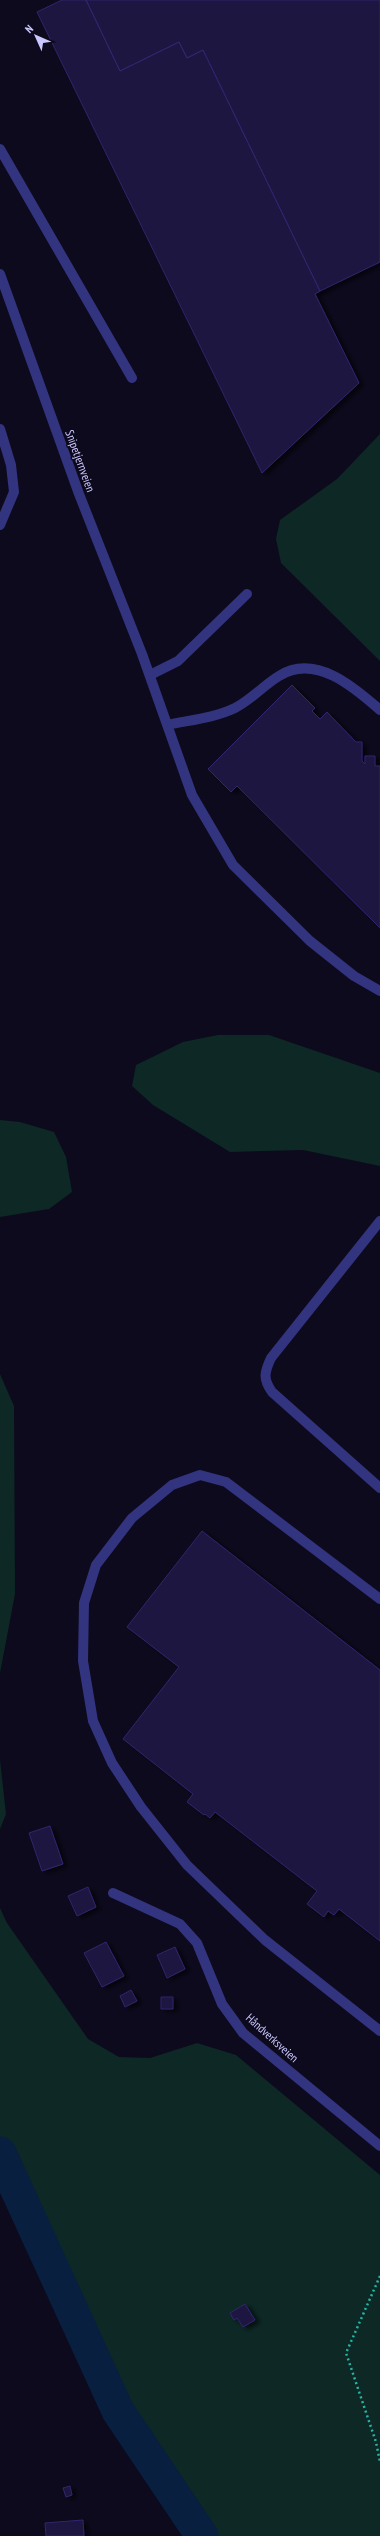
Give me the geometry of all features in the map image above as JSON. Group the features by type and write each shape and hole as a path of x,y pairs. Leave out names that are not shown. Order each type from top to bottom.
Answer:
{"street":[{"path":"0,149 132,378"},
{"name":"Snipetjernveien","path":"0,274 78,494 150,675 192,795 233,865 310,941 354,976 380,991"},
{"path":"0,429 11,465 14,492 0,525"},
{"path":"150,675 178,661 247,594"},
{"path":"167,725 214,716 236,707 278,676 291,669 300,668 311,668 329,674 358,691 380,710"},
{"path":"380,1222 271,1358 264,1372 264,1382 272,1392 380,1488"},
{"path":"380,1600 226,1482 200,1476 172,1485 132,1518 96,1565 84,1603 83,1662 94,1721 112,1763 141,1807 187,1865 265,1940 380,2031"},
{"name":"Håndverksveien","path":"113,1893 180,1924 196,1943 222,2004 243,2033 380,2146"}],"path":[{"path":"380,2276 346,2353 376,2442 380,2462"}],"green space":[{"path":"380,434 380,661 281,563 276,539 280,520 337,479"},
{"path":"218,1035 269,1035 380,1073 380,1166 303,1150 230,1152 153,1105 132,1086 136,1065 183,1042"},
{"path":"0,1120 20,1122 54,1132 66,1157 72,1192 49,1209 0,1217"},
{"path":"0,1374 14,1406 15,1594 0,1673"},
{"path":"0,1760 6,1814 0,1829"},
{"path":"0,1908 7,1923 88,2039 119,2057 150,2058 197,2043 236,2055 380,2175 380,2536 202,2536 0,2186"}],"building":[{"path":"62,0 86,0 120,71 179,42 187,58 203,50 320,291 315,294 359,383 262,473 37,12"},
{"path":"86,0 380,0 380,262 320,291 203,50 187,58 179,42 120,71"},
{"path":"292,685 315,708 312,711 320,719 327,712 356,742 362,742 362,761 365,764 365,756 375,756 375,766 380,766 380,928 237,786 231,792 208,769"},
{"path":"202,1531 380,1670 380,1941 339,1909 334,1915 328,1911 324,1917 307,1904 317,1891 215,1812 210,1818 187,1802 193,1794 123,1739 179,1667 127,1627"},
{"path":"50,1826 63,1864 42,1871 29,1833"},
{"path":"88,1887 96,1907 77,1916 68,1896"},
{"path":"106,1942 124,1976 102,1987 84,1953"},
{"path":"175,1947 185,1969 167,1978 157,1955"},
{"path":"131,1990 137,2001 125,2007 120,1996"},
{"path":"161,1997 173,1997 173,2009 161,2009"},
{"path":"245,2304 255,2320 243,2327 237,2318 234,2320 230,2313"},
{"path":"70,2486 72,2495 66,2497 63,2488"},
{"path":"83,2520 84,2536 46,2536 45,2523"}],"waterway":[{"path":"0,2153 118,2411 202,2536"}]}
